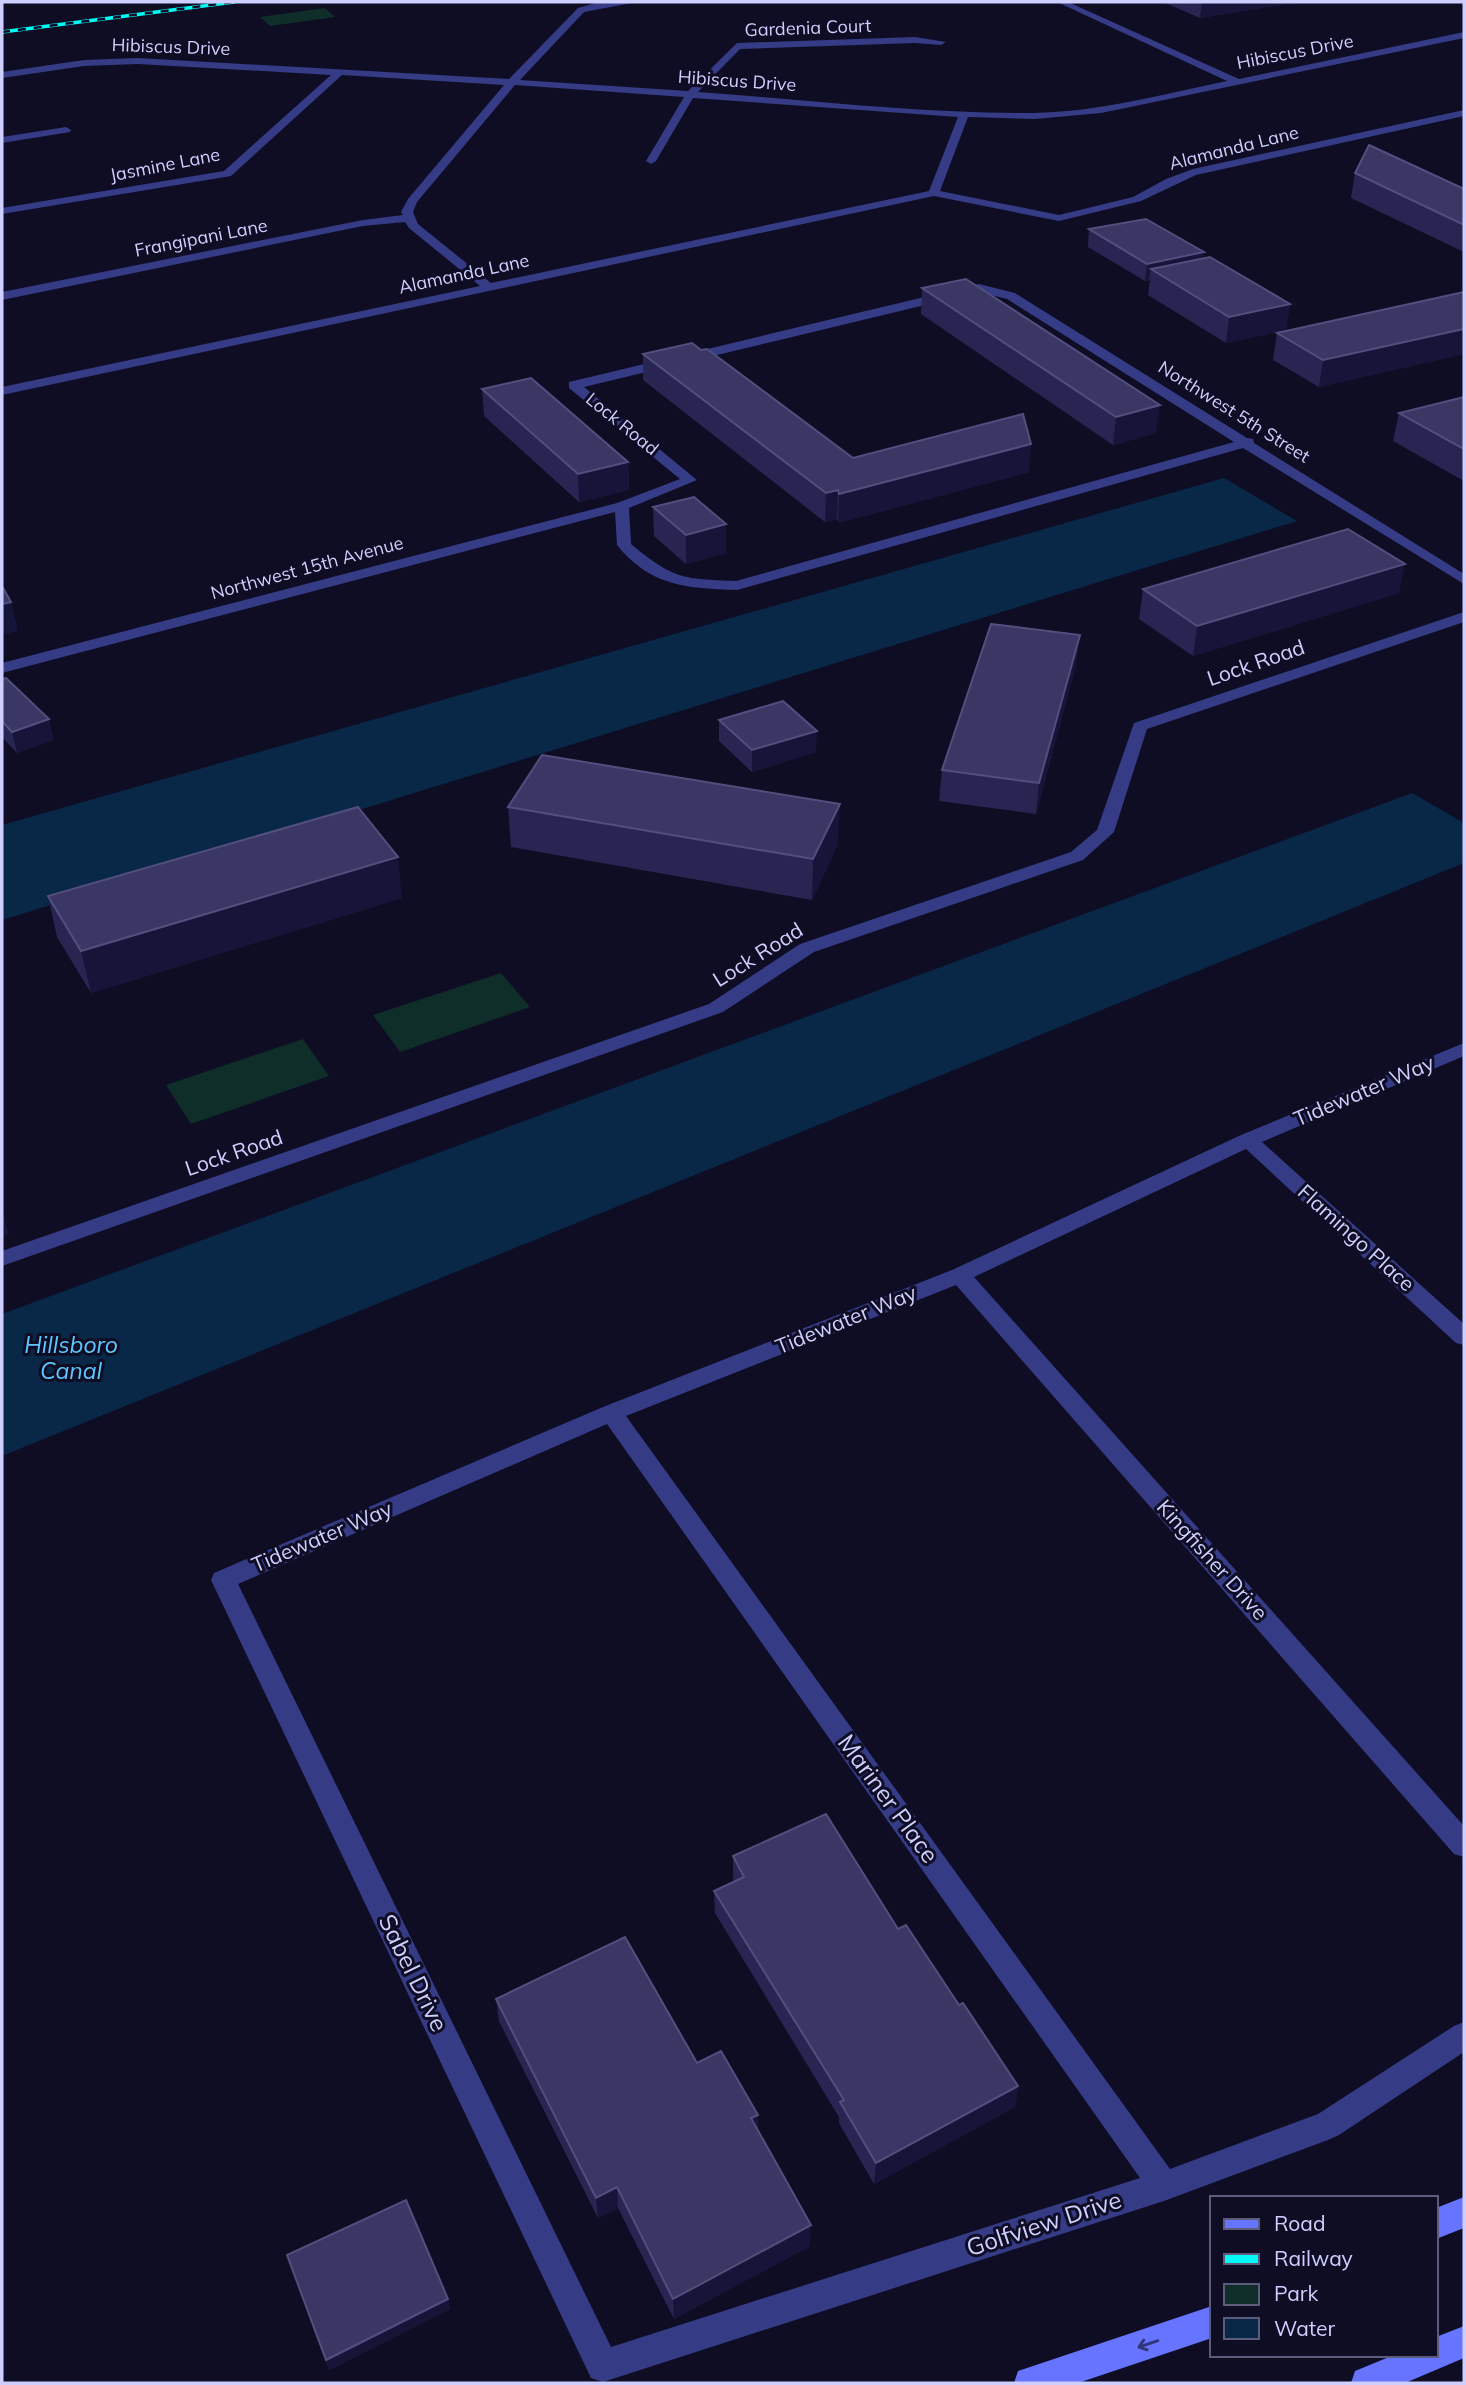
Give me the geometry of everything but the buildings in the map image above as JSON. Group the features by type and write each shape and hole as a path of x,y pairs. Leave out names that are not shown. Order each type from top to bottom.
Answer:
{"street":[{"path":"487,286 413,226 407,218 412,201 512,82 581,10 599,5 632,2"},
{"path":"1061,2 1236,81"},
{"name":"Hibiscus Drive","path":"2,75 84,63 138,61 341,71 964,114 1035,116 1101,110 1464,36"},
{"name":"Gardenia Court","path":"651,162 690,95 737,46 915,40 941,42"},
{"name":"Jasmine Lane","path":"2,211 227,174 341,71"},
{"name":"Alamanda Lane","path":"2,391 487,286 869,209 934,193 1059,218 1137,199 1170,181 1193,173 1464,113"},
{"path":"934,193 964,114"},
{"path":"2,140 66,130"},
{"name":"Frangipani Lane","path":"2,296 363,223 407,218"},
{"name":"Northwest 5th Street","path":"979,288 1011,296 1248,442 1464,580"},
{"name":"Lock Road","path":"622,506 690,480 574,385 979,288"},
{"path":"622,506 624,545 654,572 688,584 737,586 1248,442"},
{"name":"Northwest 15th Avenue","path":"2,668 622,506"},
{"name":"Lock Road","path":"2,1259 716,1008 807,948 1077,856 1105,832 1140,726 1464,617"},
{"name":"Tidewater Way","path":"223,1580 611,1413 960,1275 1248,1140 1464,1049"},
{"name":"Flamingo Place","path":"1248,1140 1464,1337"},
{"name":"Kingfisher Drive","path":"960,1275 1464,1845"},
{"name":"Mariner Place","path":"611,1413 1164,2186"},
{"name":"Sabel Drive","path":"223,1580 603,2365"},
{"name":"Golfview Drive","path":"603,2365 1164,2186 1328,2125 1464,2036"},
{"path":"1438,2223 1464,2212"},
{"path":"1030,2383 1210,2323"},
{"path":"1438,2354 1464,2342"},
{"path":"1367,2383 1430,2357"}],"green space":[{"path":"325,8 335,17 270,26 260,17"},
{"path":"501,973 530,1007 400,1052 373,1015"},
{"path":"303,1039 329,1076 191,1124 166,1085"}],"water":[{"path":"1224,478 1297,521 2,920 2,825"},
{"name":"Hillsboro Canal","path":"1412,793 1464,823 1464,863 2,1456 2,1314"}],"railway":[{"path":"2,32 234,2"}]}
